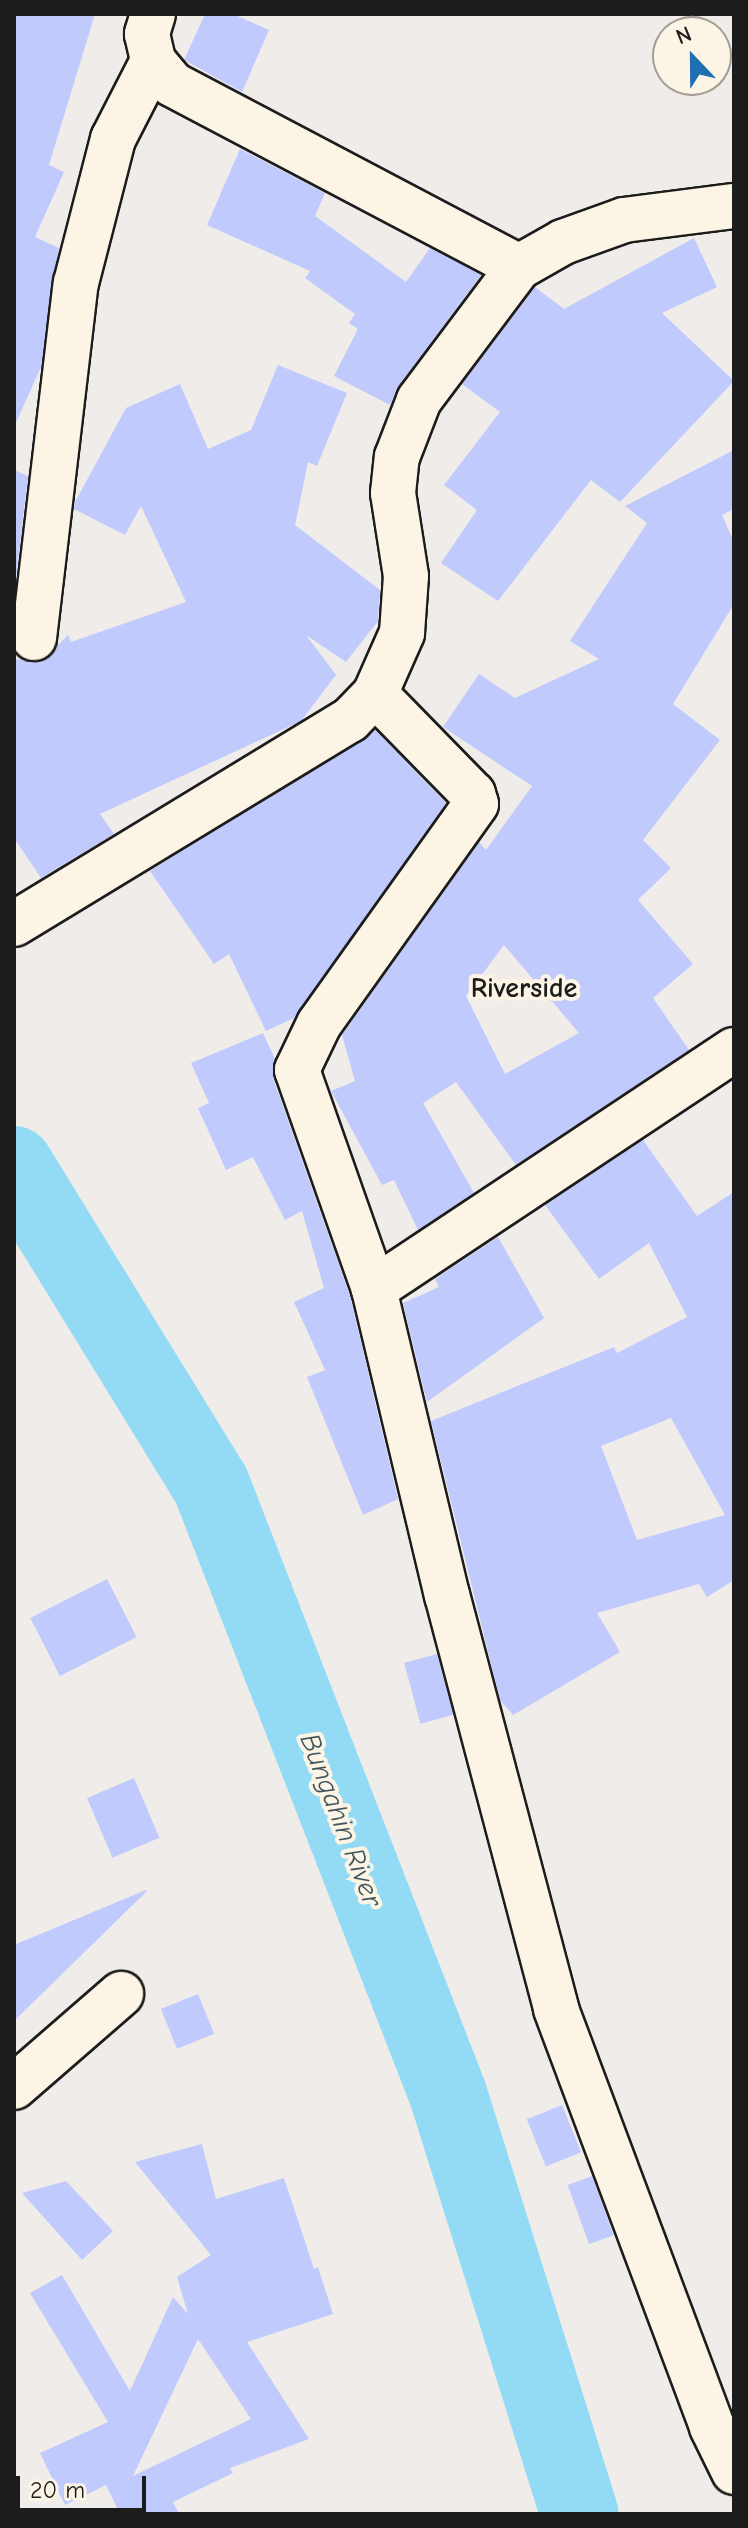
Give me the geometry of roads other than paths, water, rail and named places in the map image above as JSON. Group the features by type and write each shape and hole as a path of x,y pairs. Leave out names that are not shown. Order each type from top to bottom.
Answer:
{"street":[{"path":"153,14 147,34 153,61 172,84 519,267"},
{"path":"34,638 76,283 113,139 153,61"},
{"path":"24,918 350,720 375,694 402,633 406,576 393,493 397,457 433,377 519,267 563,242 624,220 734,206"},
{"path":"375,694 473,794 476,804 319,1024 297,1070 374,1289 447,1595 556,2009 712,2427 734,2472"},
{"path":"374,1289 734,1050"},
{"path":"14,2087 121,1994"}],"waterway":[{"name":"Bungahin River","path":"14,1165 211,1485 448,2094 580,2514"}],"district":[{"name":"Riverside","path":"524,988"}]}
